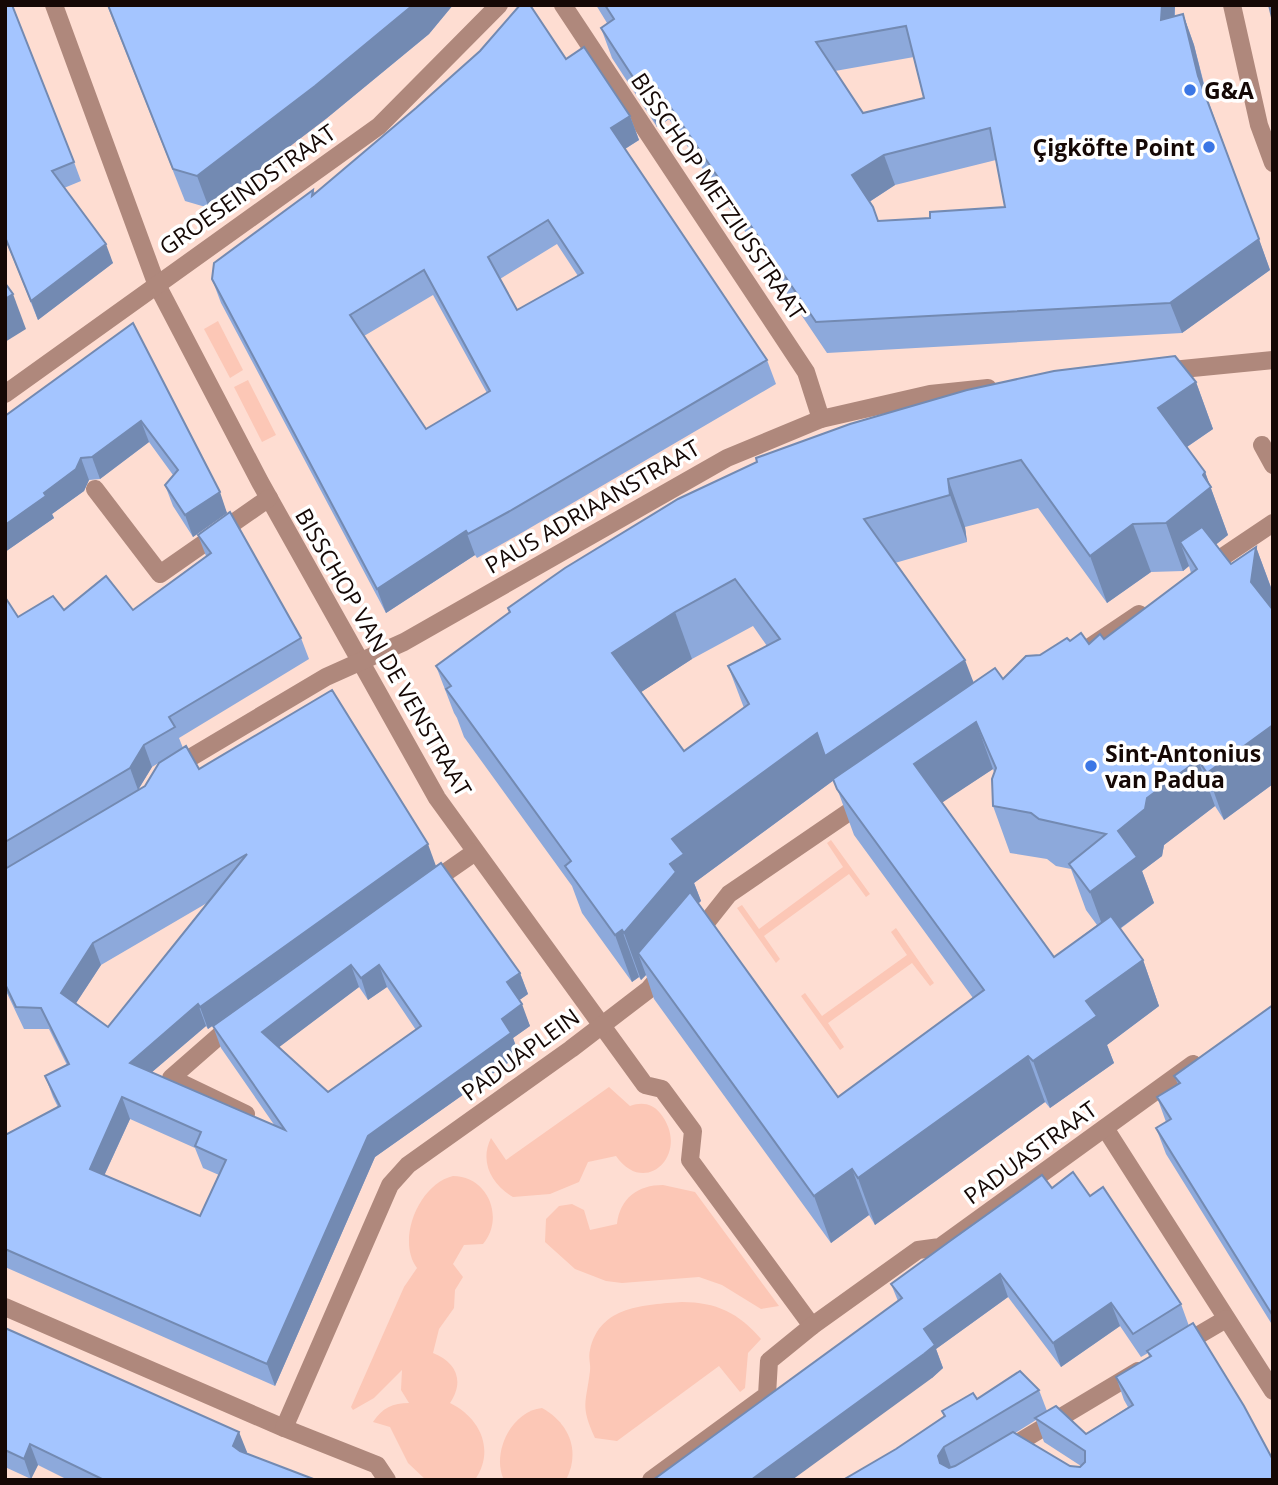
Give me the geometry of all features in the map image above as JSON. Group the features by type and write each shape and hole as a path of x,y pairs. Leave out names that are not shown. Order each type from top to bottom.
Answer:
{"street":[{"name":"BISSCHOP VAN DE VENSTRAAT","path":"54,5 156,283 269,498 437,798 600,1027"},
{"name":"GROESEINDSTRAAT","path":"5,394 156,283 379,126 499,5"},
{"name":"BISSCHOP METZIUSSTRAAT","path":"563,5 806,372 821,419"},
{"path":"1232,5 1259,125 1273,163"},
{"path":"1150,372 1273,360"},
{"name":"PAUS ADRIAANSTRAAT","path":"158,776 359,661 404,642 727,457 821,419 930,394 1012,386"},
{"path":"1262,445 1273,466"},
{"path":"95,489 160,574 269,498"},
{"path":"1193,577 1273,523"},
{"path":"1068,662 1159,600"},
{"path":"600,1027 648,990 729,894 875,794"},
{"path":"414,895 475,852"},
{"path":"245,1015 171,1078 246,1114"},
{"name":"PADUAPLEIN","path":"284,1428 398,1174 600,1027 645,1085 662,1089 693,1131 690,1160 812,1326"},
{"name":"PADUASTRAAT","path":"812,1326 918,1250 940,1247 1208,1054"},
{"path":"1105,1128 1273,1391"},
{"path":"5,1307 284,1428 377,1465 387,1480"},
{"path":"990,1460 1226,1319"},
{"path":"651,1480 766,1395 769,1361 812,1326"},
{"path":"1021,1441 1042,1454"}],"shaded area":[{"path":"218,321 243,370 230,378 204,329"},
{"path":"248,380 276,435 262,442 234,387"},
{"path":"831,840 870,894 866,897 849,874 764,936 780,959 776,963 737,908 742,905 759,929 843,867 827,843"},
{"path":"896,928 934,983 930,986 912,963 828,1023 844,1047 840,1050 801,996 805,993 822,1016 907,955 891,932"},
{"path":"609,1087 630,1106 646,1104 660,1113 669,1128 671,1142 668,1155 661,1165 652,1172 640,1173 628,1168 616,1156 588,1162 579,1182 550,1194 513,1197 499,1186 487,1164 486,1156 491,1138 506,1160"},
{"path":"453,1176 476,1183 484,1191 489,1200 493,1222 483,1244 464,1245 453,1264 463,1277 455,1290 454,1308 439,1329 433,1353 447,1362 456,1373 457,1387 450,1403 476,1425 484,1446 484,1457 475,1480 426,1480 408,1463 390,1427 373,1422 388,1407 409,1403 401,1390 402,1370 374,1398 353,1410 351,1407 404,1287 417,1268 409,1243 414,1214 430,1190"},
{"path":"663,1185 695,1192 779,1306 761,1309 722,1285 699,1277 622,1283 606,1281 575,1269 545,1242 546,1219 559,1206 572,1204 584,1210 590,1230 617,1224 626,1200 638,1190"},
{"path":"653,1304 706,1304 726,1311 744,1322 761,1339 748,1353 745,1388 740,1392 719,1366 617,1441 595,1438 585,1404 590,1368 589,1353 595,1335 603,1324 626,1310"},
{"path":"542,1408 559,1421 570,1439 572,1459 566,1480 504,1480 500,1458 506,1435 521,1417"}],"building":[{"path":"5,5 12,5 74,162 52,171 106,244 31,301 5,237"},
{"path":"108,5 413,5 315,86 197,176 173,169"},
{"path":"520,5 530,5 566,59 584,47 630,116 611,128 767,360 510,511 468,534 466,531 377,589 212,279 214,263 313,190 312,196 480,51","holes":["548,220 583,273 517,310 488,257","424,270 490,391 426,429 350,315"]},
{"path":"605,5 1162,5 1161,20 1183,14 1198,76 1259,239 1170,303 816,322 658,89 646,97 601,28 614,19","holes":["906,26 924,98 863,113 816,42","990,128 1005,207 930,212 930,218 878,221 873,207 852,175 884,155"]},
{"path":"1269,5 1273,5 1273,22"},
{"path":"5,283 13,294 5,299"},
{"path":"133,323 220,492 185,515 165,485 178,470 141,421 92,457 81,458 76,469 44,493 46,496 5,525 5,416"},
{"path":"1175,356 1196,382 1158,408 1205,472 1203,475 1211,487 1166,523 1133,524 1090,556 1021,460 948,479 950,495 864,519 965,660 825,756 817,733 672,839 684,854 670,864 676,872 624,933 622,930 615,935 565,866 571,861 446,689 451,686 436,666 510,612 508,608 565,568 678,499 757,462 756,458 850,424 967,390 1054,371","holes":["735,579 780,639 728,666 749,704 684,751 612,653 675,612"]},
{"path":"230,512 301,638 169,717 175,727 144,745 130,768 5,842 5,597 18,617 53,596 64,610 106,576 133,610 211,553 198,535"},
{"path":"1202,527 1231,564 1256,547 1251,582 1273,610 1273,725 1207,773 1198,760 1147,798 1145,809 1118,831 1137,857 1090,892 1069,864 1106,834 1039,819 1031,813 993,806 992,779 996,768 976,722 914,764 1054,957 1111,916 1143,960 1086,1001 1097,1016 1033,1061 1028,1056 858,1178 852,1169 814,1196 638,953 690,892 838,1097 984,990 837,789 833,779 995,668 1003,679 1026,656 1040,655 1067,638 1070,641 1081,633 1089,644 1100,634 1104,639 1197,569 1180,542"},
{"path":"332,690 428,844 200,1007 198,1004 130,1063 285,1130 213,1026 441,863 520,973 507,982 522,1004 502,1019 511,1033 368,1136 267,1364 5,1249 5,1135 60,1106 45,1076 69,1064 41,1008 16,1007 5,984 5,869 145,786 159,763 186,746 199,769","holes":["247,854 108,1027 61,993 93,943","351,965 361,978 379,965 421,1026 328,1092 262,1032","122,1097 201,1132 195,1146 226,1160 200,1216 90,1169"]},
{"path":"1273,1005 1273,1316 1156,1128 1171,1119 1157,1097 1180,1083 1174,1076"},
{"path":"1073,1172 1090,1196 1103,1187 1181,1304 1133,1334 1111,1303 1053,1343 1000,1274 924,1329 935,1345 751,1480 653,1480 902,1298 891,1284 1042,1175 1052,1188"},
{"path":"1193,1323 1244,1406 1273,1460 1273,1480 843,1480 945,1416 942,1411 973,1393 977,1399 1020,1371 1039,1390 944,1447 938,1456 940,1463 949,1468 955,1466 1013,1432 1070,1466 1080,1467 1085,1462 1085,1451 1035,1418 1056,1406 1086,1434 1133,1405 1116,1377 1151,1356 1147,1351"},
{"path":"5,1328 239,1432 233,1446 240,1451 316,1480 104,1480 30,1444 24,1459 5,1450"}],"place":[{"name":"G&A","path":"1190,90"},
{"name":"Çigköfte Point","path":"1209,147"},
{"name":"Sint-Antonius van Padua","path":"1091,766"}]}
